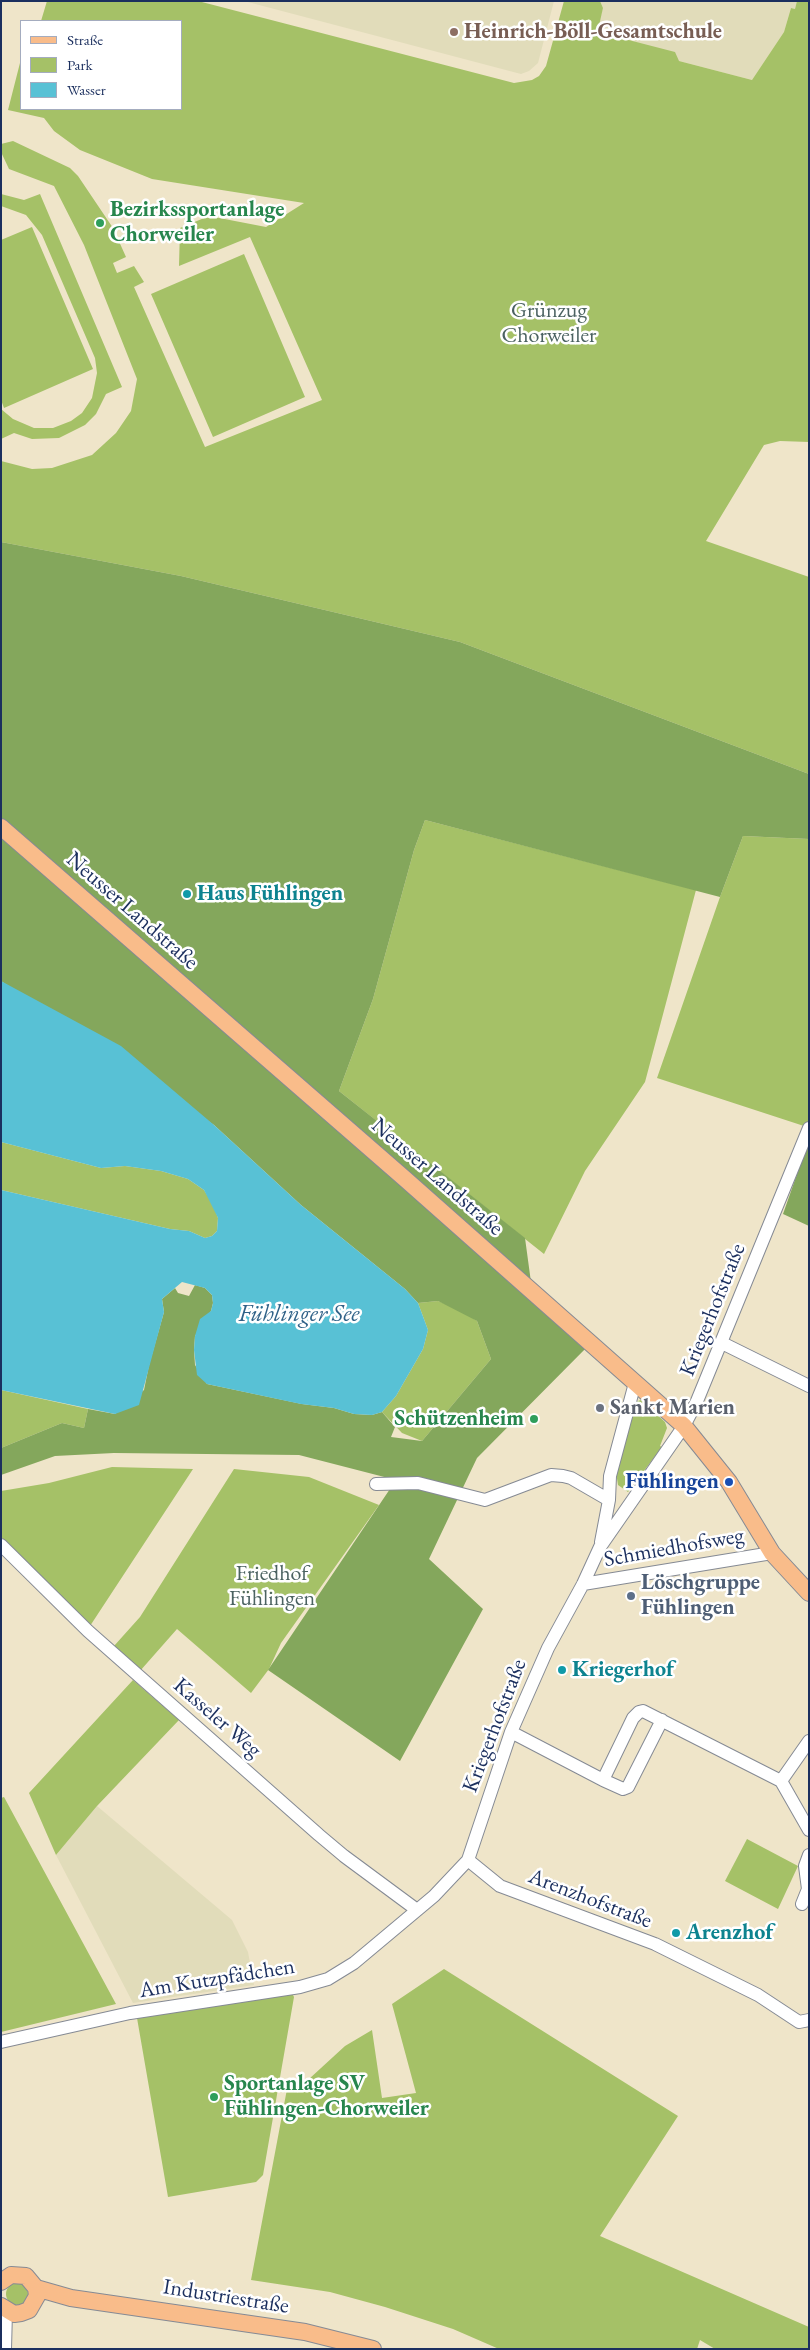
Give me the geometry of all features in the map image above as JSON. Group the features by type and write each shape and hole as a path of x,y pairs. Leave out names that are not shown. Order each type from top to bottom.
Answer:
{"main road":[{"name":"Neusser Landstraße","path":"1,827 684,1426 729,1482 772,1553 809,1594"},
{"name":"Industriestraße","path":"2,2280 18,2274 32,2281 20,2305"},
{"name":"Industriestraße","path":"20,2305 71,2298 305,2332 373,2349"}],"street":[{"name":"Kriegerhofstraße","path":"417,1910 434,1896 468,1860 511,1732 548,1648 583,1584 600,1547 684,1426 722,1342 809,1128"},
{"path":"722,1342 809,1386"},
{"name":"Kriegerhofstraße","path":"600,1547 609,1500 610,1476 635,1382"},
{"path":"376,1484 418,1484 485,1500 551,1475 563,1476 609,1500"},
{"name":"Kasseler Weg","path":"1,1545 88,1632 326,1840 417,1910"},
{"name":"Schmiedhofsweg","path":"583,1584 720,1560 772,1553"},
{"path":"603,1780 633,1718 638,1712 643,1711 781,1781 809,1830"},
{"path":"511,1732 623,1789 628,1787 662,1720"},
{"path":"781,1781 809,1741"},
{"path":"802,1904 808,1889 805,1866 809,1854"},
{"name":"Arenzhofstraße","path":"468,1860 500,1886 655,1944 758,1995 806,2024"},
{"name":"Am Kutzpfädchen","path":"1,2042 130,2013 300,1987 328,1980 354,1963 417,1910"},
{"path":"6,2345 20,2305"}],"shaded area":[{"name":"Heinrich-Böll-Gesamtschule","path":"244,1 554,1 538,63 529,71 521,74"},
{"path":"600,1 797,1 795,9 791,8 784,32 752,80 679,61 597,30 603,8"},
{"path":"97,1806 232,1920 248,1952 254,1985 133,2003 56,1855"}],"green space":[{"name":"Grünzug Chorweiler","path":"47,1 198,1 514,83 532,80 539,76 546,66 564,1 600,1 603,8 598,30 617,37 675,52 679,61 752,80 784,32 791,8 795,9 797,1 809,1 809,442 780,441 764,445 706,541 809,577 809,774 460,642 181,576 1,542 1,461 32,469 52,468 92,455 116,433 131,411 137,379 84,245 54,186 9,169 1,152 1,144 13,141 70,168 78,176 113,228 126,257 113,263 117,273 134,266 144,282 134,287 205,447 322,400 250,237 179,266 180,228 209,216 266,227 304,203 152,179 80,150 54,131 44,118 8,110 20,63 20,110 182,110 182,20 41,20"},
{"path":"1,194 24,200 40,194 122,387 106,394 96,414 85,425 59,438 32,439 14,433 1,439 1,409 13,419 34,428 53,428 71,421 82,413 92,398 97,373 95,358 42,235 26,215 1,206"},
{"path":"32,227 93,369 4,408 1,400 1,240"},
{"path":"244,254 305,397 213,437 151,294"},
{"path":"1,542 181,576 460,642 809,774 809,839 743,836 720,897 425,820 414,850 373,999 339,1091 525,1238 533,1297 591,1343 477,1458 429,1559 483,1609 400,1761 268,1670 396,1480 299,1455 114,1453 55,1456 1,1475 1,1448 62,1423 84,1428 88,1409 115,1414 144,1390 164,1312 162,1299 175,1288 178,1293 189,1296 195,1285 205,1288 212,1295 211,1311 195,1336 194,1350 195,1365 207,1384 302,1404 334,1408 354,1414 372,1415 382,1412 395,1427 391,1437 422,1441 491,1359 477,1321 438,1301 418,1303 405,1289 301,1205 214,1125 1,981"},
{"path":"425,820 696,890 645,1082 585,1171 544,1254 339,1091 373,999 414,850"},
{"path":"743,836 809,839 809,1121 807,1127 657,1078"},
{"path":"809,1140 809,1226 783,1214"},
{"path":"1,1142 101,1168 125,1166 161,1171 188,1179 204,1190 213,1204 218,1218 217,1231 212,1236 205,1238 189,1231 170,1229 1,1190"},
{"path":"438,1301 461,1310 477,1321 491,1359 422,1441 402,1433 382,1412 396,1396 423,1349 428,1330 418,1303"},
{"path":"1,1390 88,1409 84,1428 62,1423 1,1448"},
{"path":"641,1400 665,1422 667,1428 660,1446 662,1447 628,1492 618,1485 616,1472 635,1402"},
{"path":"112,1467 193,1469 90,1626 1,1537 1,1491 49,1483"},
{"name":"Friedhof Fühlingen","path":"234,1469 309,1477 379,1505 281,1643 269,1669 251,1693 177,1629 140,1671 114,1646 140,1617"},
{"path":"133,1680 179,1720 97,1806 56,1855 29,1793"},
{"path":"4,1797 116,2004 1,2032 1,1798"},
{"path":"747,1839 798,1866 778,1909 725,1881"},
{"path":"444,1969 678,2116 600,2236 809,2327 809,2349 715,2349 700,2340 697,2349 499,2349 453,2329 385,2307 330,2292 251,2280 287,2089 297,2090 345,2046 372,2030 382,2098 416,2093 392,2004"},
{"name":"Sportanlage SV Fühlingen-Chorweiler","path":"292,1993 294,1997 263,2175 256,2182 168,2197 137,2018"},
{"path":"17,2283 25,2286 28,2294 25,2302 17,2305 9,2302 6,2294 9,2286"}],"water":[{"name":"Fühlinger See","path":"1,981 121,1046 214,1125 301,1205 405,1289 418,1303 428,1330 423,1349 396,1396 382,1412 372,1415 354,1414 334,1408 301,1404 207,1384 197,1375 194,1350 195,1336 200,1319 211,1311 212,1295 205,1288 182,1282 162,1299 164,1312 139,1405 115,1414 1,1390 1,1190 170,1229 189,1231 205,1238 212,1236 217,1231 218,1218 204,1190 188,1179 161,1171 125,1166 101,1168 1,1142"}],"place":[{"name":"Heinrich-Böll-Gesamtschule","path":"454,32"},
{"name":"Bezirkssportanlage Chorweiler","path":"100,223"},
{"name":"Haus Fühlingen","path":"187,894"},
{"name":"Sankt Marien","path":"600,1408"},
{"name":"Schützenheim","path":"534,1419"},
{"name":"Fühlingen","path":"729,1482"},
{"name":"Löschgruppe Fühlingen","path":"631,1596"},
{"name":"Kriegerhof","path":"562,1670"},
{"name":"Arenzhof","path":"676,1933"},
{"name":"Sportanlage SV Fühlingen-Chorweiler","path":"214,2097"}]}
